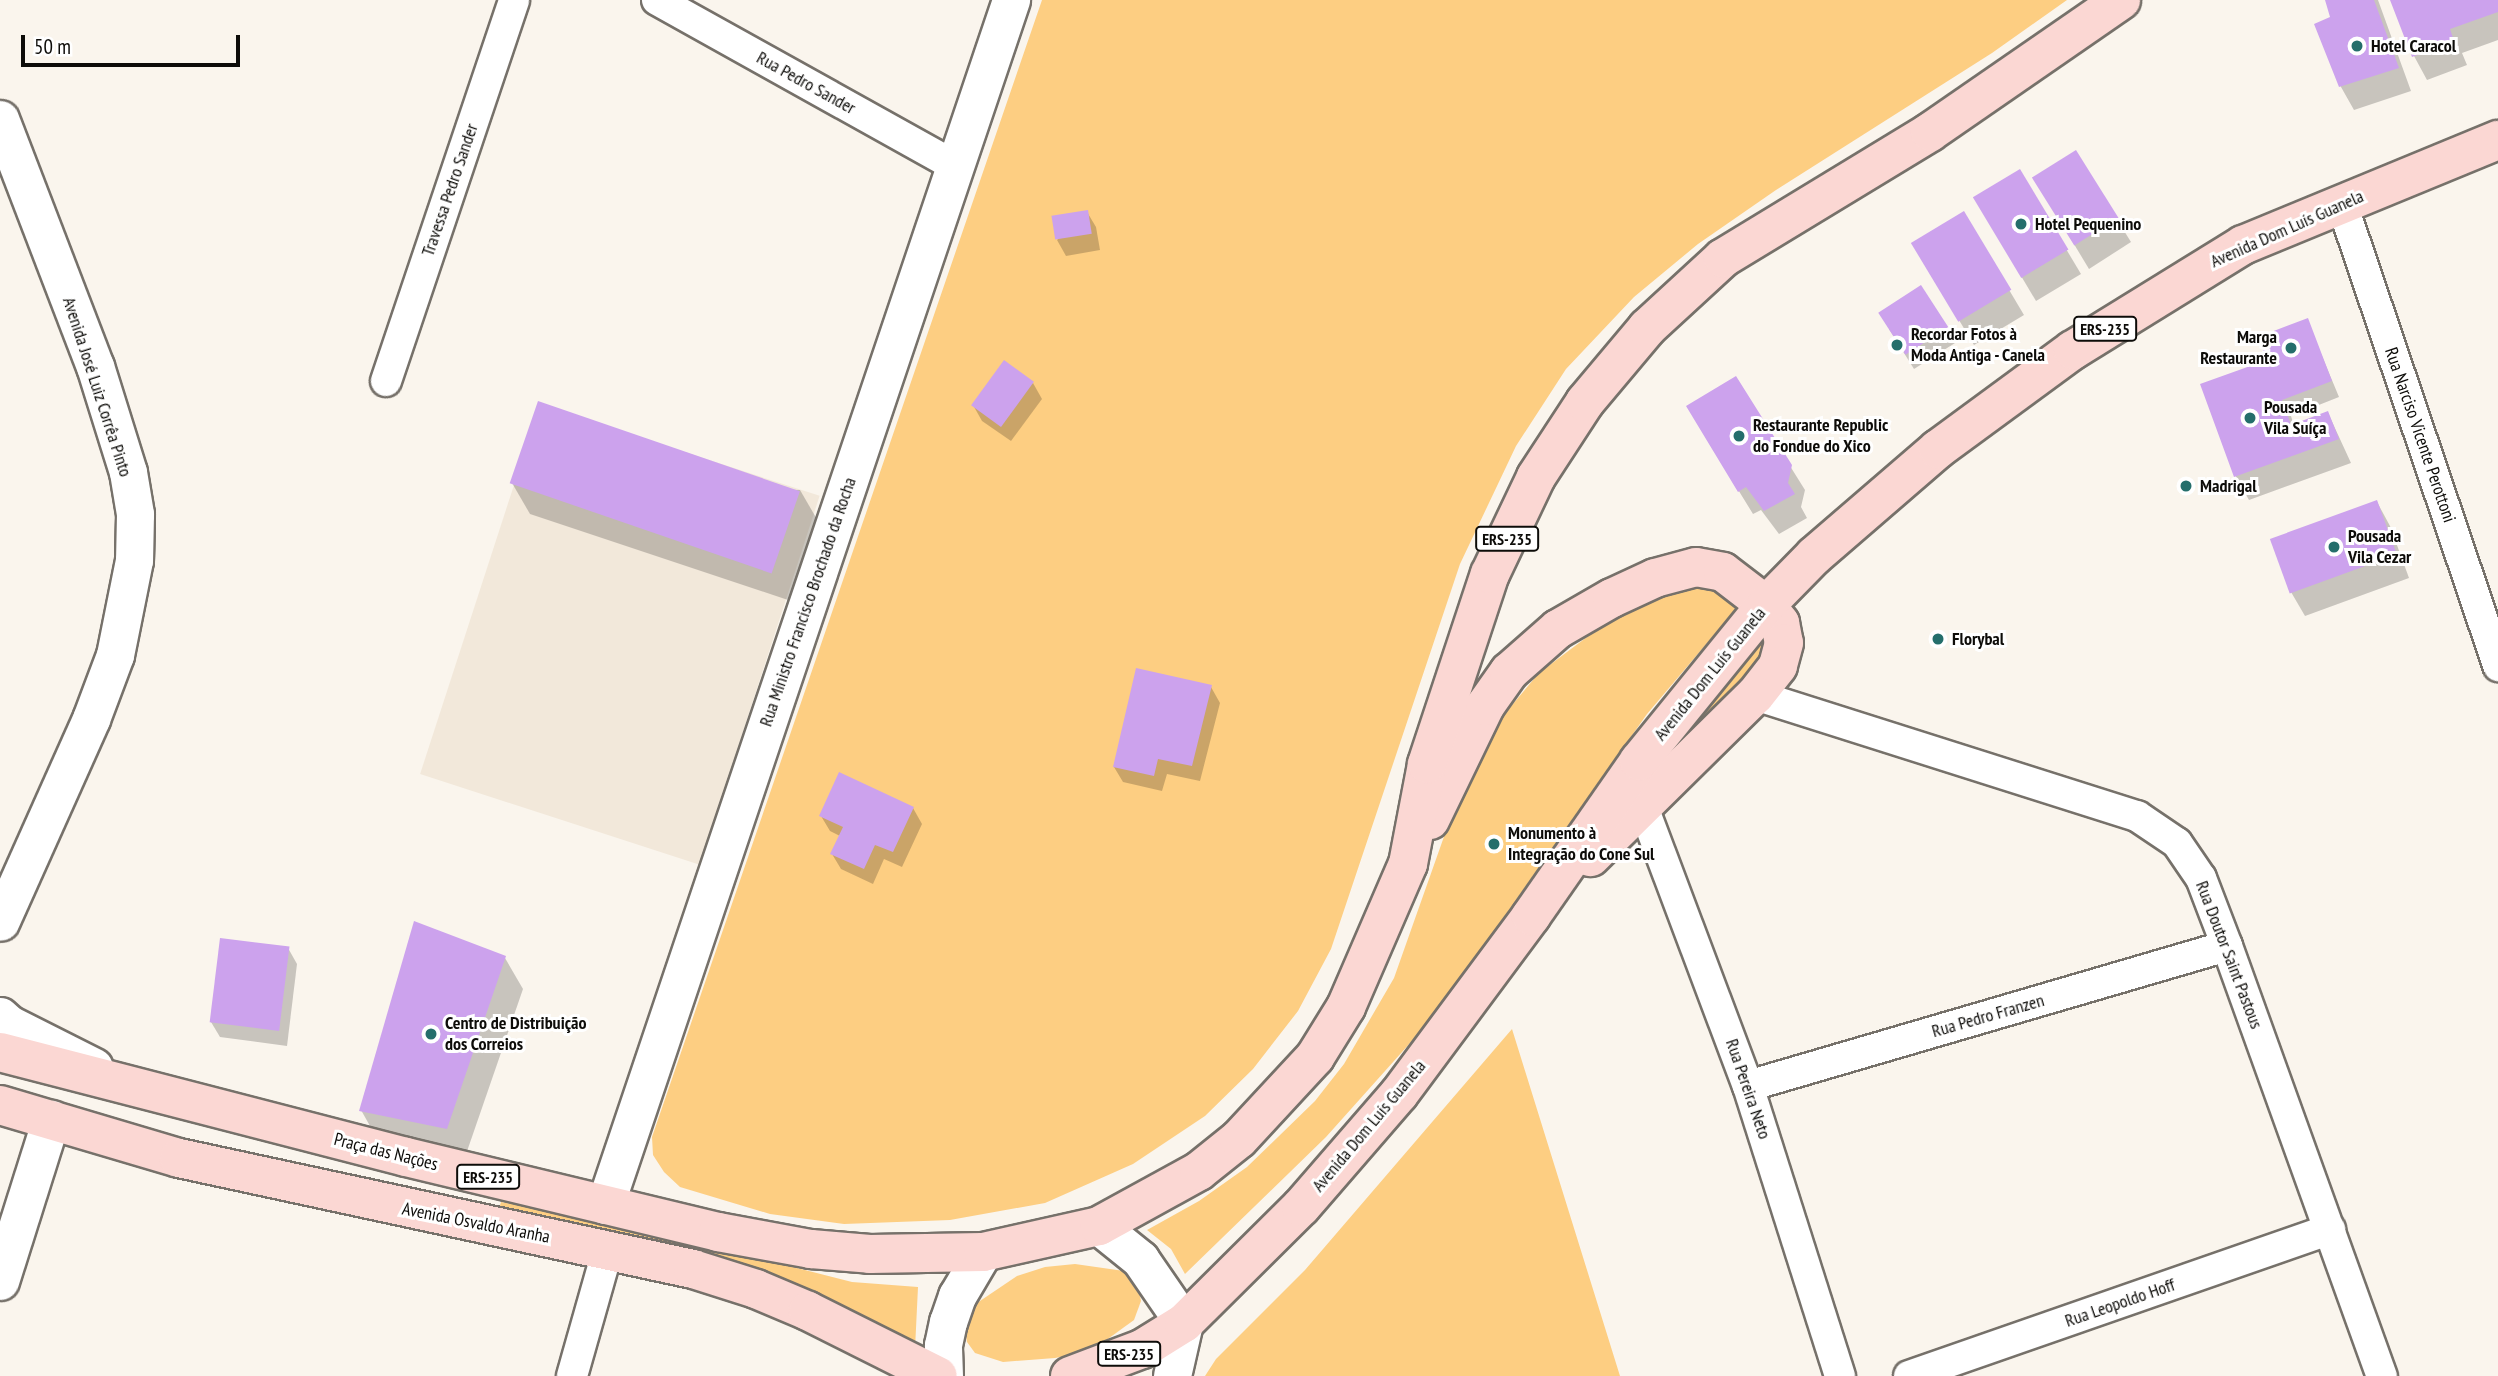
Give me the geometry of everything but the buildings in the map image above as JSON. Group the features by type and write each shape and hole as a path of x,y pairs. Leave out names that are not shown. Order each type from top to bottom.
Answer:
{"main road":[{"name":"ERS-235","path":"984,1252 1099,1226 1199,1171 1247,1130 1315,1057 1346,1007 1408,864 1427,764 1490,574 1536,477 1585,402 1647,328 1723,258 1930,132 2122,0"},
{"name":"Avenida Dom Luís Guanela","path":"1070,1376 1142,1349 1184,1323 1301,1208 1399,1094 1534,911 1639,761 1766,605 1814,556 1938,449 2073,350 2243,245 2498,140"},
{"path":"1408,864 1485,706 1509,672 1558,629 1622,593 1655,578 1696,567 1723,572 1766,605 1780,623 1784,643 1777,666 1755,695 1534,911"},
{"name":"Praça das Nações","path":"0,1052 320,1136 718,1232 811,1249 870,1254 984,1252"},
{"path":"51,1119 60,1107 98,1104 215,1129 320,1136"},
{"name":"Avenida Osvaldo Aranha","path":"0,1105 179,1158 403,1209 608,1249 693,1269 756,1289 941,1376"}],"street":[{"name":"Travessa Pedro Sander","path":"386,381 514,0"},
{"name":"Rua Pedro Sander","path":"657,0 955,166"},
{"name":"Rua Ministro Francisco Brochado da Rocha","path":"605,1205 1011,0"},
{"name":"Avenida José Luiz Corrêa Pinto","path":"0,119 95,366 128,472 135,514 134,560 116,655 91,719 0,922"},
{"name":"Rua Narciso Vicente Perottoni","path":"2342,205 2498,666"},
{"name":"Rua Doutor Saint Pastous","path":"1755,695 2137,816 2177,843 2200,878 2227,946 2382,1376"},
{"name":"Avenida José Luiz Corrêa Pinto","path":"0,866 62,779"},
{"name":"Rua Pereira Neto","path":"1643,807 1748,1086 1840,1376"},
{"name":"Rua Pedro Franzen","path":"1748,1086 2227,946"},
{"path":"0,1016 9,1024 129,1084"},
{"path":"0,1281 51,1119"},
{"path":"1099,1226 1140,1259 1184,1323 1172,1376"},
{"name":"Rua Leopoldo Hoff","path":"1909,1376 2330,1229"},
{"path":"572,1376 608,1249"},
{"path":"941,1376 948,1322 961,1288 984,1252"}],"shaded area":[{"path":"1042,0 2067,0 1992,53 1776,190 1698,244 1634,297 1566,369 1516,446 1460,564 1331,949 1298,1011 1253,1069 1205,1116 1133,1164 1045,1203 950,1220 844,1224 770,1214 680,1187 664,1172 653,1155 652,1137"},
{"path":"540,405 820,496 700,865 420,774"},
{"path":"1709,587 1741,603 1647,714 1460,980 1419,1033 1326,1137 1185,1274 1171,1249 1147,1230 1199,1201 1247,1167 1315,1101 1344,1064 1394,978 1458,797 1496,724 1539,673 1607,622 1647,602 1687,588"},
{"path":"1760,638 1763,647 1759,658 1740,685 1723,702 1686,728"},
{"path":"1512,1029 1620,1376 1205,1376 1216,1359 1305,1270"},
{"path":"501,1202 628,1225 852,1282 918,1287 915,1349 498,1212"},
{"path":"1075,1264 1124,1271 1139,1291 1141,1301 1134,1320 1105,1341 1075,1354 1003,1362 975,1353 967,1342 965,1330 968,1316 977,1303 1017,1276 1045,1267"}],"place":[{"name":"Hotel Caracol","path":"2357,46"},
{"name":"Hotel Pequenino","path":"2021,224"},
{"name":"Recordar Fotos à Moda Antiga - Canela","path":"1897,345"},
{"name":"Marga Restaurante","path":"2291,348"},
{"name":"Pousada Vila Suíça","path":"2250,418"},
{"name":"Restaurante Republic do Fondue do Xico","path":"1739,436"},
{"name":"Madrigal","path":"2186,486"},
{"name":"Pousada Vila Cezar","path":"2334,547"},
{"name":"Florybal","path":"1938,639"},
{"name":"Monumento à Integração do Cone Sul","path":"1494,844"},
{"name":"Centro de Distribuição dos Correios","path":"431,1034"}]}
